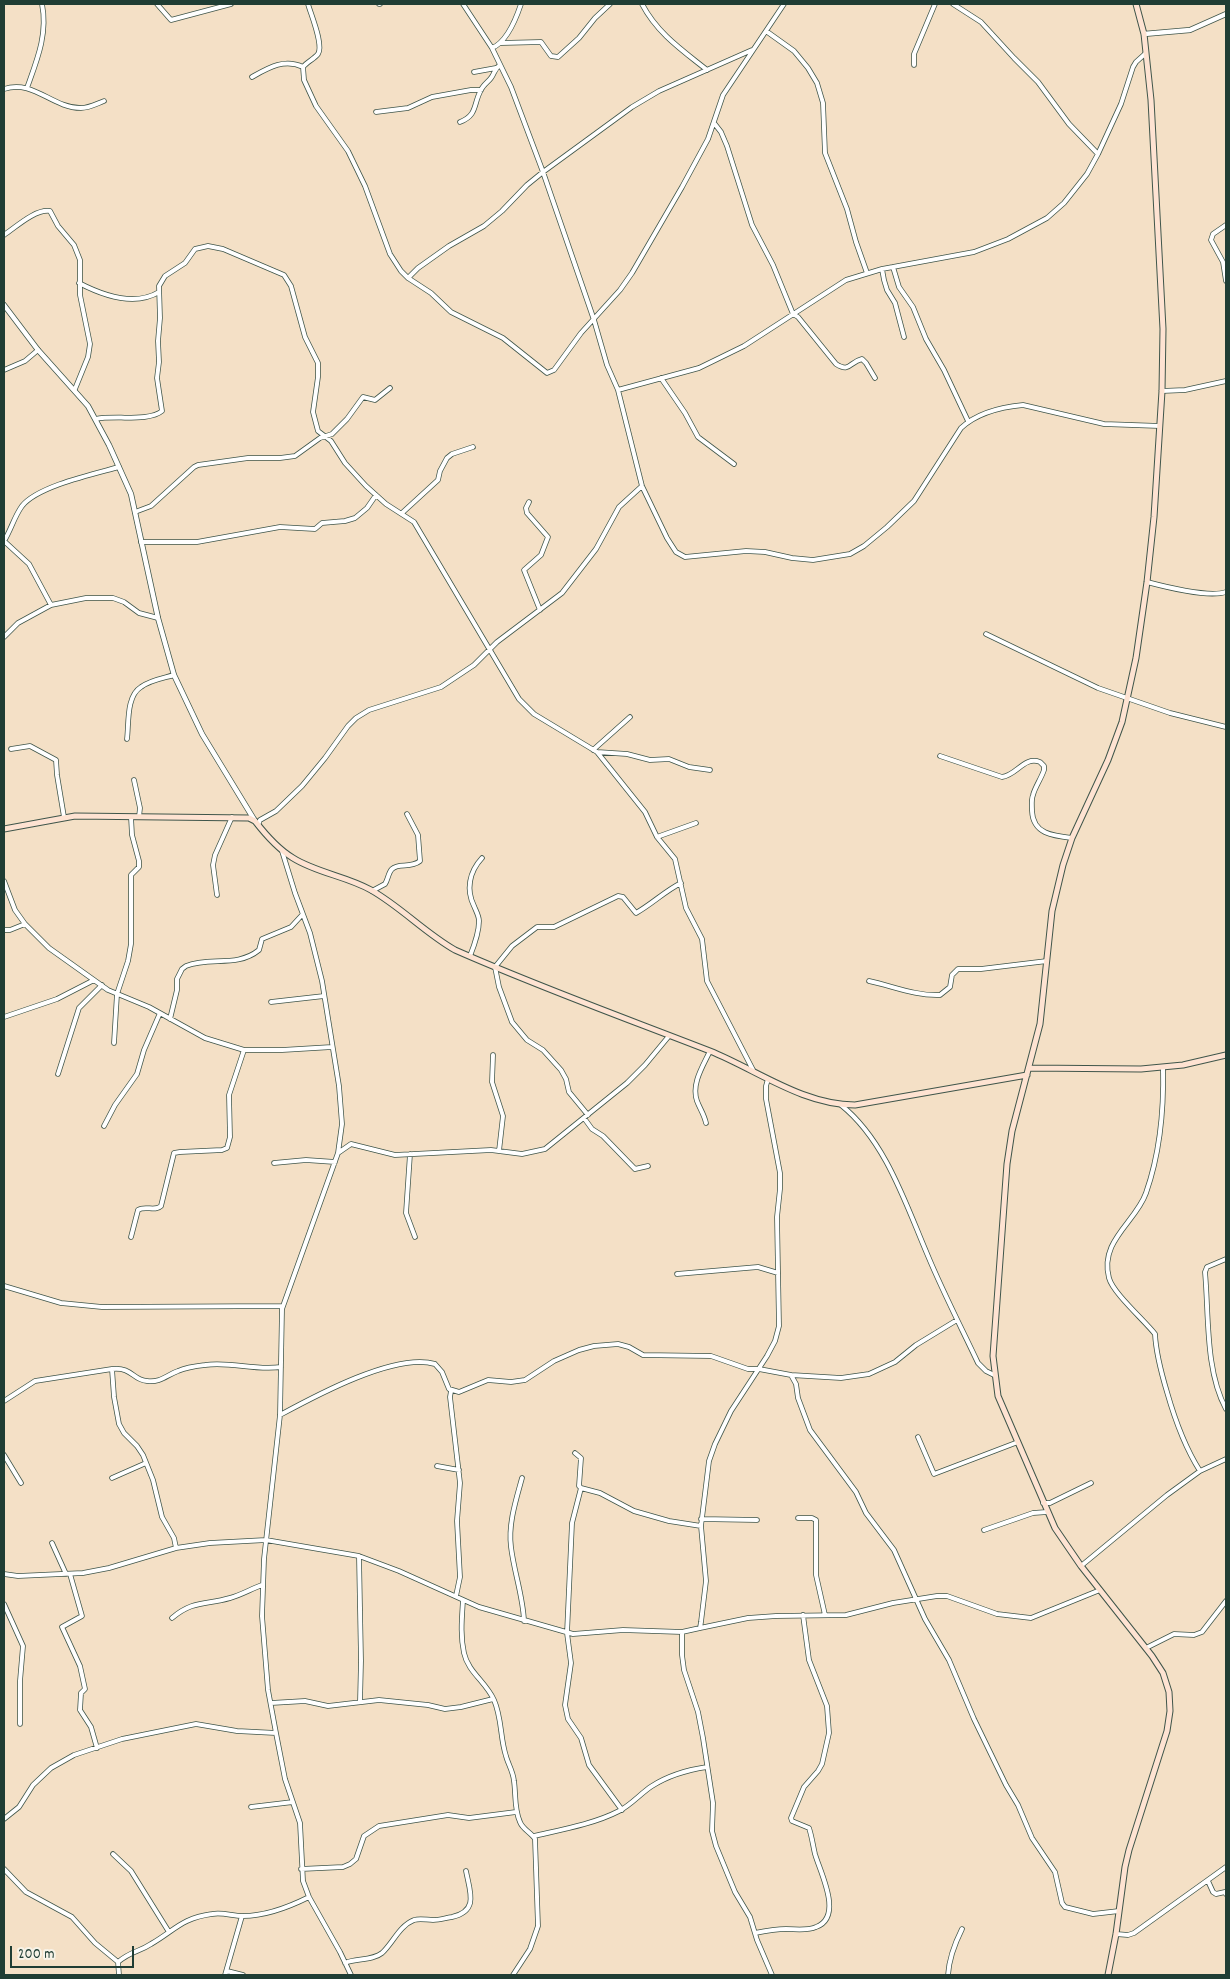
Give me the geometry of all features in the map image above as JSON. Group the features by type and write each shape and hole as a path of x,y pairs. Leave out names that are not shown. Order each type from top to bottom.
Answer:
{"main road":[{"path":"1108,1975 1129,1850 1167,1732 1170,1711 1169,1692 1163,1673 1146,1648 1081,1566 1055,1528 998,1396 993,1356 1007,1164 1012,1130 1040,1024 1052,911 1063,865 1072,838 1108,760 1122,722 1128,698 1147,582 1154,516 1162,391 1163,329 1153,132 1144,34 1136,4"},
{"path":"4,829 64,817 249,818 282,851 294,859 372,891 437,939 470,956 575,1001 710,1051 753,1070 788,1089 841,1105 855,1105 1027,1075"},
{"path":"1029,1068 1162,1068 1183,1066 1226,1055"}],"street":[{"path":"27,88 40,53 44,18 42,4"},
{"path":"158,4 171,20 230,4"},
{"path":"303,67 317,56 320,50 308,4"},
{"path":"463,4 492,48 498,67 511,88 543,172 594,320 607,365 618,390 642,486 667,538 676,552 685,557 746,551 765,552 813,560 850,554 864,546 887,527 914,501 961,428 968,421 1011,406 1023,405 1104,424 1160,426"},
{"path":"501,43 521,4"},
{"path":"492,48 501,43 541,42 551,56 558,57 579,38 594,18 610,4"},
{"path":"642,4 647,14 663,34 707,70"},
{"path":"303,67 304,80 316,106 348,151 365,186 390,254 408,278 431,293 450,312 503,338 547,373 554,370 581,333 620,290 632,273 690,174 708,139 722,95 731,79 754,50 784,4"},
{"path":"914,65 917,46 935,4"},
{"path":"953,4 981,22 1038,82 1070,124 1098,154"},
{"path":"1144,34 1190,30 1226,14"},
{"path":"766,31 794,51 808,68 817,84 823,104 824,153 845,202 867,272"},
{"path":"408,278 418,268 441,252 490,221 543,172 632,107 659,91 754,50"},
{"path":"618,390 699,368 744,346 846,280 867,272 893,266 974,252 1008,240 1047,218 1064,203 1087,174 1123,97 1133,67 1146,53"},
{"path":"252,77 278,64 294,64 303,67"},
{"path":"474,72 498,67"},
{"path":"460,122 472,114 481,90 498,67"},
{"path":"4,90 15,86 27,88 70,106 88,107 104,101"},
{"path":"376,112 408,108 432,97 481,90"},
{"path":"714,123 721,132 727,146 752,225 778,277 793,314 798,317 836,364 844,368 862,359 875,378"},
{"path":"4,235 34,216 50,211 58,226 71,240 78,252 80,260 80,295 90,344 88,357 74,389"},
{"path":"1226,225 1213,234 1211,240 1223,262 1226,282"},
{"path":"96,419 111,416 127,418 158,414 162,411 157,378 159,362 159,292 165,276 182,266 195,249 208,246 223,249 284,274 292,286 305,337 318,363 313,412 318,431 331,441 345,463 376,495 414,522 518,699 534,714 595,751 641,805 656,837 675,859 686,908 704,946 707,981 753,1070"},
{"path":"893,266 899,288 913,307 926,339 944,370 968,421"},
{"path":"882,269 887,290 895,303 904,337"},
{"path":"79,282 113,297 144,298 159,292"},
{"path":"80,295 89,288"},
{"path":"153,296 160,300"},
{"path":"4,305 38,350 74,389 96,419 120,467 136,512 158,618 174,675 202,734 256,823 276,811 302,786 356,718 369,710 441,687 474,665 490,649 562,593 596,549 619,507 642,486"},
{"path":"4,370 26,361 38,350"},
{"path":"661,378 686,413 698,437 734,464"},
{"path":"1162,391 1185,390 1226,381"},
{"path":"136,512 151,506 194,467 248,458 289,458 299,454 315,441 332,434 347,419 363,397 375,400 390,388"},
{"path":"402,514 438,480 440,471 447,458 452,454 473,448"},
{"path":"51,605 29,564 4,541 22,506 30,499 72,480 120,467"},
{"path":"141,542 198,542 280,526 315,529 322,523 355,518 367,508 376,495"},
{"path":"529,502 526,508 527,513 548,536 541,555 524,570 540,610"},
{"path":"1147,582 1170,588 1214,594 1226,592"},
{"path":"4,637 18,624 51,605 86,598 113,598 124,602 139,613 158,618"},
{"path":"986,634 1098,688 1170,713 1226,728"},
{"path":"127,739 130,707 133,696 139,687 174,675"},
{"path":"595,751 630,717"},
{"path":"11,749 30,746 56,760 64,817"},
{"path":"595,751 626,754 650,760 669,759 689,767 710,770"},
{"path":"940,756 1002,776 1012,774 1030,761 1040,762 1044,766 1044,770 1032,796 1032,818 1036,828 1052,835 1072,838"},
{"path":"134,780 140,808 139,817"},
{"path":"372,891 385,884 394,867 412,866 420,861 418,835 407,814"},
{"path":"114,1043 117,994 128,961 130,944 131,875 139,867 140,861 132,835 131,817"},
{"path":"217,895 213,865 215,855 232,817"},
{"path":"656,837 696,823"},
{"path":"282,851 302,915 310,933 324,996 342,1114 338,1152 335,1162 283,1306 280,1415 262,1585 265,1652 276,1733 301,1834 301,1870 309,1897 351,1975"},
{"path":"470,956 479,920 470,895 469,884 474,868 482,858"},
{"path":"4,881 16,910 25,924 49,948 102,986 117,994 160,1013 205,1038 244,1050 332,1047"},
{"path":"648,1166 635,1168 603,1136 592,1129 586,1116 569,1092 566,1079 561,1070 543,1050 527,1040 512,1022 499,987 496,967 512,946 537,927 554,928 618,896 623,897 636,913 653,903 667,890 681,883"},
{"path":"170,1019 179,974 186,966 236,961 249,957 259,950 262,939 291,927 302,915"},
{"path":"4,930 10,930 25,924"},
{"path":"869,981 890,985 903,991 940,995 950,986 952,975 958,970 1047,961"},
{"path":"4,1017 57,999 94,980"},
{"path":"58,1074 79,1008 102,986"},
{"path":"271,1002 324,996"},
{"path":"104,1126 114,1104 137,1074 160,1013"},
{"path":"338,1152 346,1145 351,1144 389,1154 499,1151 522,1154 545,1149 645,1065 669,1036"},
{"path":"131,1237 138,1210 141,1208 158,1209 161,1206 174,1154 180,1152 217,1151 227,1148 230,1137 229,1095 244,1050"},
{"path":"706,1123 703,1110 697,1100 696,1089 697,1081 710,1051"},
{"path":"493,1055 492,1082 503,1116 499,1151"},
{"path":"1162,1068 1163,1088 1160,1136 1146,1192 1142,1202 1116,1239 1108,1261 1108,1269 1115,1289 1155,1334 1156,1352 1176,1423 1200,1471"},
{"path":"700,1628 706,1581 701,1519 706,1478 715,1444 738,1398 772,1348 779,1330 777,1217 780,1174 766,1099 768,1079"},
{"path":"841,1105 857,1119 893,1175 978,1363 986,1371 994,1375"},
{"path":"410,1154 406,1213 415,1237"},
{"path":"274,1163 306,1160 335,1162"},
{"path":"1226,1259 1207,1267 1205,1272 1211,1357 1222,1401 1226,1409"},
{"path":"677,1274 758,1267 778,1273"},
{"path":"4,1286 42,1298 79,1306 283,1306"},
{"path":"280,1415 326,1390 381,1370 417,1361 426,1361 439,1367 451,1391 459,1392 488,1380 511,1382 525,1380 554,1361 594,1346 623,1344 643,1355 679,1354 711,1356 748,1369 759,1369 790,1376 841,1378 869,1374 895,1362 916,1345 957,1320"},
{"path":"4,1401 36,1381 119,1368 130,1371 147,1382 167,1378 186,1368 206,1364 262,1368 281,1367"},
{"path":"112,1369 114,1397 119,1424 124,1433 137,1446 146,1463 162,1517 174,1538 176,1548"},
{"path":"790,1376 796,1384 798,1398 810,1430 856,1492 866,1513 894,1550 916,1598 949,1660 974,1719 1006,1785 1018,1805 1032,1838 1055,1872 1062,1904 1065,1907 1093,1914 1120,1911"},
{"path":"451,1391 450,1398 460,1483 457,1521 460,1578 456,1596"},
{"path":"918,1437 934,1474 1018,1442"},
{"path":"575,1453 581,1458 579,1486 581,1488 572,1523 567,1633 571,1663 565,1705 568,1719 581,1738 589,1765 622,1810"},
{"path":"4,1456 21,1483"},
{"path":"1081,1566 1151,1507 1200,1471 1226,1459"},
{"path":"112,1478 146,1463"},
{"path":"437,1466 459,1470"},
{"path":"522,1478 515,1502 510,1534 524,1620"},
{"path":"1043,1503 1050,1503 1091,1483"},
{"path":"581,1488 600,1493 634,1512 701,1526"},
{"path":"984,1530 1033,1514 1047,1512"},
{"path":"798,1518 814,1518 816,1520 816,1575 825,1616"},
{"path":"701,1519 757,1520"},
{"path":"4,1574 18,1576 68,1574 109,1568 176,1548 210,1543 266,1540 359,1556 399,1571 479,1607 567,1633 579,1634 623,1630 682,1632 748,1618 846,1615 916,1598 947,1596 998,1614 1023,1618 1036,1616 1100,1590"},
{"path":"52,1543 68,1574 82,1616 62,1627 80,1666 85,1688 81,1693 80,1710 91,1727 97,1748"},
{"path":"359,1556 360,1702"},
{"path":"172,1618 200,1602 229,1598 262,1585"},
{"path":"463,1600 462,1638 467,1664 484,1682 494,1699 506,1756 514,1779 516,1812 522,1826 534,1836 538,1926 530,1949 513,1975"},
{"path":"1146,1648 1174,1634 1194,1635 1202,1632 1226,1601"},
{"path":"4,1604 23,1646 20,1681 20,1724"},
{"path":"755,1933 818,1927 827,1918 830,1906 809,1828 796,1824 791,1818 804,1787 822,1764 830,1733 827,1706 809,1660 803,1615"},
{"path":"682,1632 684,1670 698,1712 713,1803 712,1831 716,1846 735,1892 750,1917 772,1975"},
{"path":"271,1703 305,1701 328,1706 379,1700 452,1709 494,1699"},
{"path":"4,1819 19,1808 33,1784 51,1768 74,1755 122,1739 196,1724 237,1731 276,1733"},
{"path":"534,1836 554,1832 622,1810 653,1785 668,1777 688,1770 707,1767"},
{"path":"251,1807 293,1802"},
{"path":"301,1870 343,1867 350,1864 356,1859 364,1836 378,1826 448,1815 470,1818 516,1812"},
{"path":"113,1854 131,1871 169,1932"},
{"path":"1116,1934 1128,1936 1134,1933 1226,1867"},
{"path":"4,1870 26,1892 72,1917 95,1943 118,1962 119,1975"},
{"path":"345,1963 356,1959 377,1956 382,1953 392,1938 413,1920 440,1920 465,1913 470,1906 471,1900 466,1871"},
{"path":"1208,1881 1213,1892 1216,1894 1225,1892 1226,1894"},
{"path":"118,1962 128,1953 152,1944 181,1922 210,1914 242,1916 263,1914 309,1897"},
{"path":"242,1916 226,1973 243,1975"},
{"path":"948,1975 948,1968 962,1929"}]}
